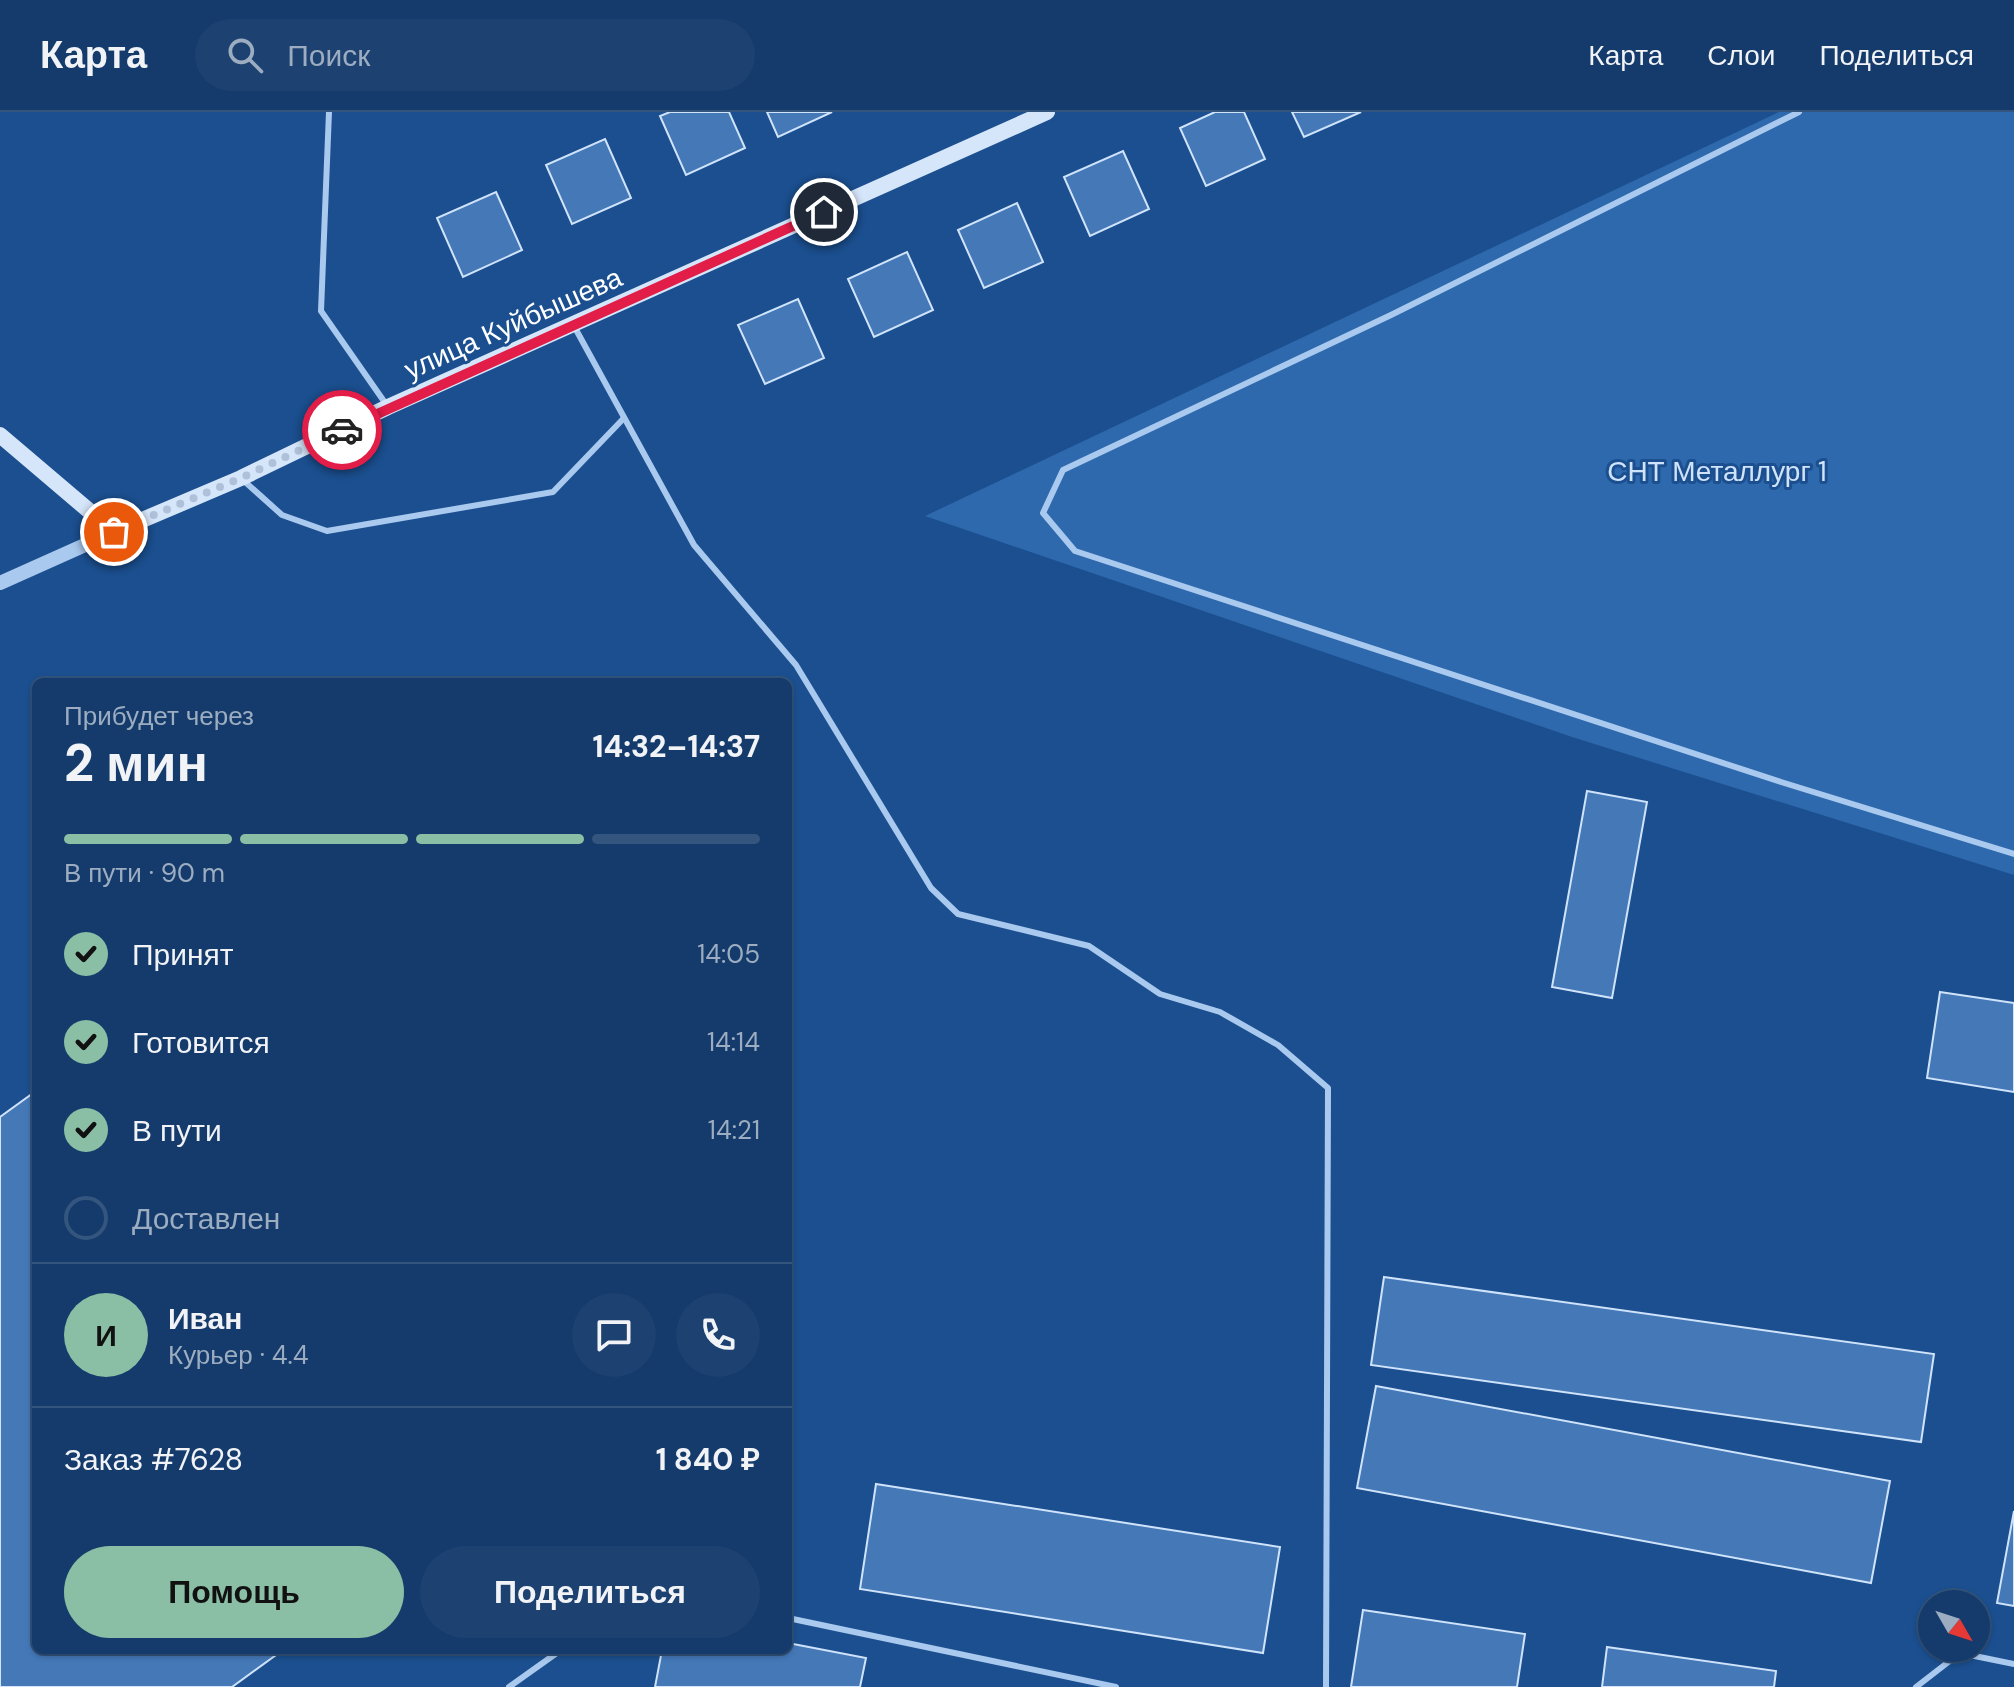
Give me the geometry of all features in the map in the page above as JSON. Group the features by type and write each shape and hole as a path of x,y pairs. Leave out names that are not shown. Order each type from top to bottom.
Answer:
{"main road":[{"name":"улица Куйбышева","path":"114,532 241,478 388,407 1047,112"},
{"path":"0,435 114,532"}],"street":[{"name":"улица Куйбышева","path":"0,583 114,532"}],"lane":[{"path":"329,112 321,311 388,407"},
{"path":"1799,112 1391,315 1063,470 1043,513 1075,551 1766,777 2014,854"},
{"path":"573,325 694,545 796,665 931,888 958,914 1089,946 1160,994 1220,1012 1278,1045 1328,1088 1326,1687"},
{"path":"241,478 282,515 327,531 553,492 624,418"},
{"path":"792,1619 1116,1687"},
{"path":"1916,1687 1960,1653 2014,1664"},
{"path":"509,1687 555,1654"}],"green space":[{"name":"СНТ Металлург 1","path":"1779,112 2014,112 2014,875 1572,737 925,516"}],"building":[{"path":"670,112 729,112 745,148 686,175 660,116"},
{"path":"767,112 832,112 778,137"},
{"path":"1215,112 1244,112 1265,159 1206,186 1180,128"},
{"path":"1292,112 1361,112 1304,137"},
{"path":"605,139 631,198 572,224 546,165"},
{"path":"1123,151 1149,209 1090,236 1064,177"},
{"path":"496,192 522,250 463,277 437,218"},
{"path":"1017,203 1043,262 984,288 958,230"},
{"path":"907,252 933,310 874,337 848,279"},
{"path":"798,299 824,358 765,384 738,325"},
{"path":"1587,791 1647,802 1612,998 1552,987"},
{"path":"1940,992 2014,1003 2014,1092 1927,1078"},
{"path":"32,1094 32,1654 277,1654 232,1687 0,1687 0,1117"},
{"path":"1384,1277 1934,1354 1921,1442 1371,1365"},
{"path":"1376,1386 1890,1481 1871,1583 1357,1488"},
{"path":"876,1484 1280,1547 1263,1653 860,1589"},
{"path":"2014,1511 2014,1606 1997,1603"},
{"path":"1363,1610 1525,1634 1517,1687 1351,1687"},
{"path":"792,1644 866,1658 860,1687 655,1687 661,1654 792,1654"},
{"path":"1607,1647 1776,1671 1774,1687 1602,1687"}],"way so far":[{"path":"114,532 241,478 342,430"}],"route":[{"path":"342,430 824,212"}]}
